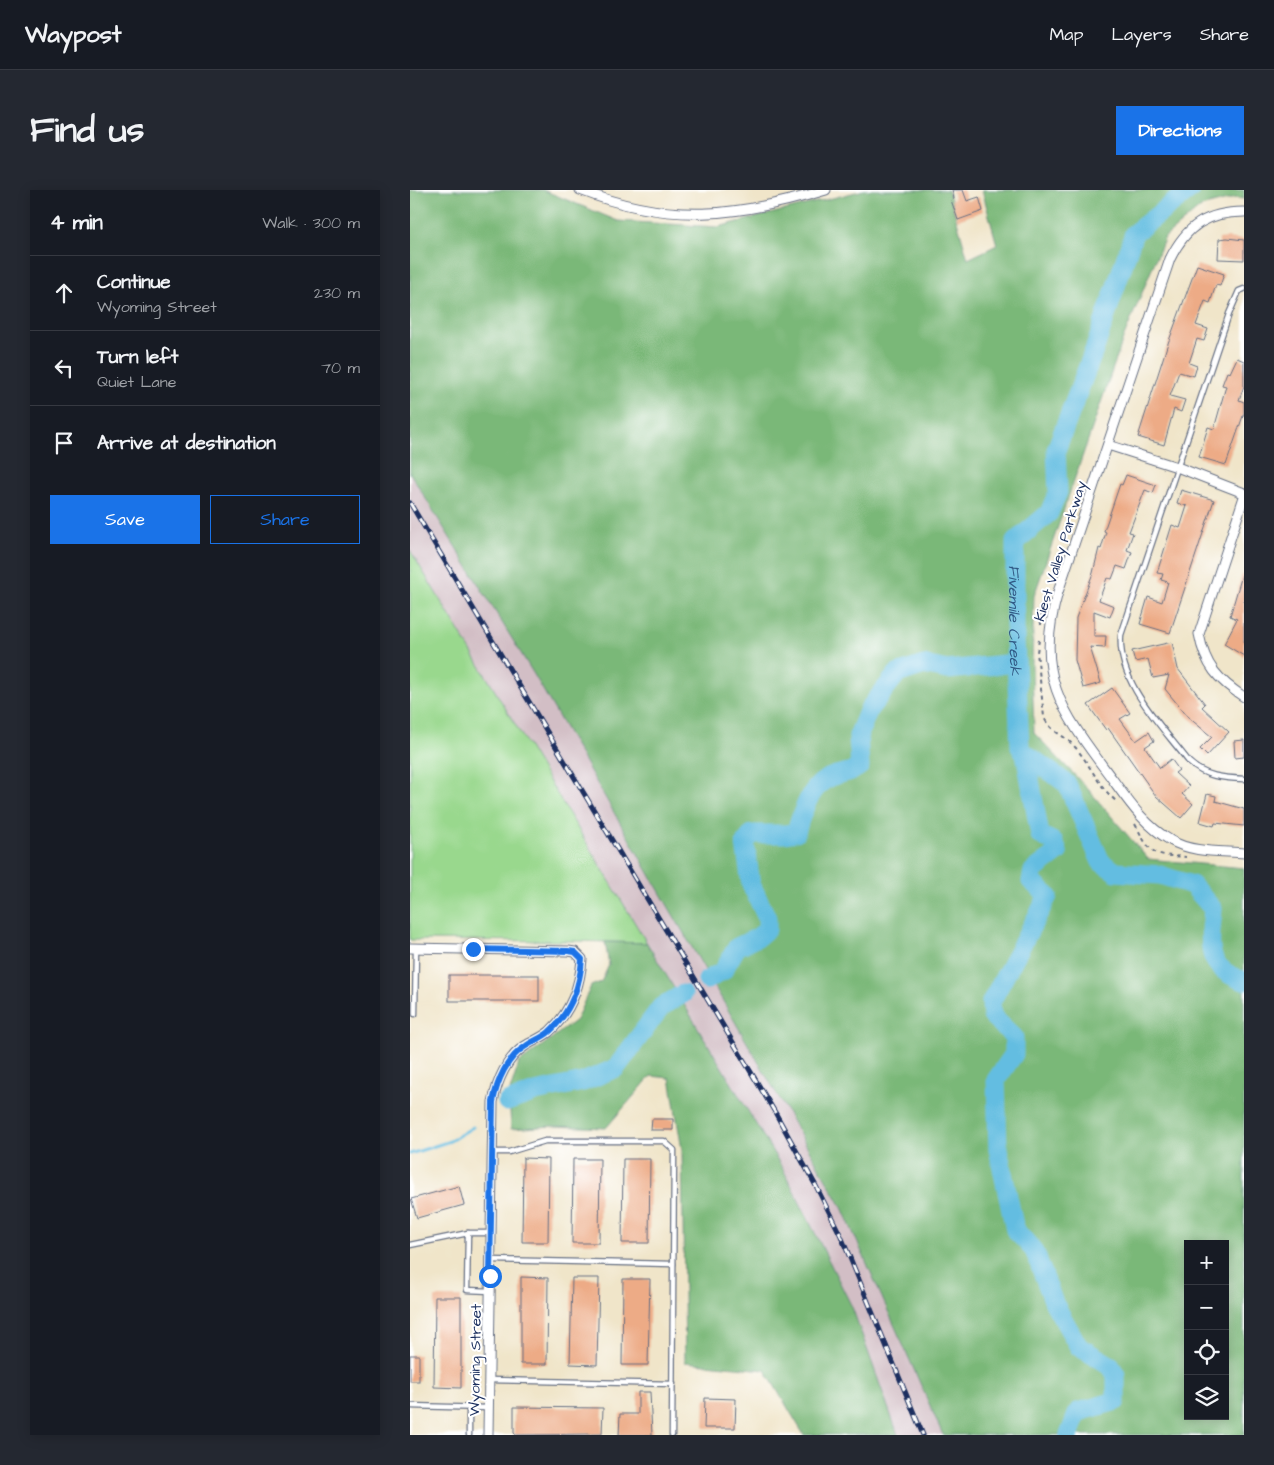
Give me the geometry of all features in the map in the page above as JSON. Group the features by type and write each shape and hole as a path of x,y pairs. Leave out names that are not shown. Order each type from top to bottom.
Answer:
{"street":[{"path":"580,190 642,210 678,214 745,211 825,190"},
{"name":"Kiest Valley Parkway","path":"1244,212 1213,215 1186,233 1170,259 1052,615 1049,657 1059,701 1103,766 1152,829 1186,848 1244,852"},
{"path":"1108,445 1177,467 1244,493"},
{"path":"1244,497 1199,634 1202,652 1209,666 1224,684 1244,698"},
{"name":"Wyoming Street","path":"413,948 568,951 575,952 582,959 581,977 576,992 563,1015 550,1030 520,1050 509,1063 499,1081 493,1102 488,1435"}],"lane":[{"path":"1244,289 1240,291 1229,314 1122,635 1120,649 1129,678 1138,693 1189,762 1197,770 1215,777 1244,779"},
{"path":"413,948 415,1014"},
{"path":"493,1152 509,1152 545,1141 664,1141 674,1150 672,1435"},
{"path":"468,1233 466,1290 490,1291"},
{"path":"410,1245 468,1233 490,1233"},
{"path":"490,1260 673,1264"},
{"path":"488,1380 673,1384"},
{"path":"410,1406 488,1408"},
{"path":"469,1407 469,1435"}],"path":[{"path":"1041,628 1040,605 1052,584"},
{"path":"1040,633 1037,652 1047,724 1074,746 1106,793 1120,806"},
{"path":"1133,821 1145,845 1156,853 1195,858"}],"shaded area":[{"path":"410,473 535,676 841,1205 943,1435 898,1435 852,1307 783,1169 410,550"}],"green space":[{"path":"410,190 543,190 618,221 718,227 864,190 948,190 968,259 997,245 982,190 1244,190 1244,199 1235,198 1201,207 1165,237 1123,339 1034,596 1032,665 1034,733 1087,788 1148,859 1244,868 1244,1435 943,1435 841,1205 535,676 410,473"},
{"path":"410,550 647,943 410,940"},
{"path":"605,942 647,943 783,1169 852,1307 898,1435 804,1435 765,1370 685,1362 682,1150 670,1078 651,1076 606,1128 553,1126 511,1129 509,1094 519,1063 576,1020 591,986 601,982 609,965"}],"building":[{"path":"952,190 963,190 967,201 979,197 983,211 958,220 951,200 954,199"},
{"path":"1219,239 1244,240 1244,260 1218,259"},
{"path":"1197,265 1224,274 1220,286 1216,285 1210,303 1205,301 1196,325 1208,329 1204,341 1197,339 1189,363 1197,366 1194,376 1179,372 1170,396 1185,400 1181,412 1174,409 1164,445 1138,437 1167,346"},
{"path":"1237,358 1244,361 1244,386 1239,400 1244,402 1244,413 1226,465 1199,457 1208,427 1214,429 1226,386 1222,385 1227,372 1230,373"},
{"path":"1126,475 1156,485 1153,493 1145,490 1129,532 1133,533 1127,550 1132,552 1126,569 1117,566 1112,579 1107,578 1099,600 1114,606 1110,617 1094,611 1094,636 1106,636 1105,648 1090,647 1101,683 1083,688 1075,660 1076,618 1093,573 1099,548 1101,549 1106,532 1104,531 1120,484 1122,485"},
{"path":"1181,490 1214,500 1170,633 1140,624 1148,597 1162,602 1168,582 1161,580 1163,574 1157,573 1172,525 1180,528 1187,506 1177,503"},
{"path":"1242,575 1244,575 1244,656 1224,644 1237,619 1230,616"},
{"path":"1172,642 1178,669 1205,704 1202,707 1229,732 1207,756 1200,749 1212,737 1188,717 1165,689 1169,675 1153,678 1148,659 1135,662 1132,651"},
{"path":"1112,688 1130,713 1120,719 1136,741 1149,732 1154,741 1145,747 1160,768 1171,759 1179,770 1175,773 1189,786 1182,794 1193,804 1181,818 1156,796 1108,728 1106,730 1088,705"},
{"path":"1244,740 1244,757 1235,758 1234,741"},
{"path":"1207,794 1216,796 1215,801 1244,809 1244,826 1215,823 1214,826 1200,822"},
{"path":"449,975 539,975 539,1001 449,1001"},
{"path":"652,1119 673,1119 673,1130 651,1130"},
{"path":"523,1158 549,1159 548,1242 522,1242"},
{"path":"573,1159 600,1159 599,1243 572,1243"},
{"path":"623,1159 650,1159 649,1243 622,1243"},
{"path":"459,1186 464,1205 417,1218 411,1199"},
{"path":"521,1277 548,1278 547,1364 521,1364"},
{"path":"572,1278 599,1278 597,1365 570,1364"},
{"path":"623,1279 650,1279 648,1365 622,1365"},
{"path":"435,1297 461,1297 461,1388 434,1387"},
{"path":"410,1355 419,1355 419,1381 410,1381"},
{"path":"638,1392 650,1392 652,1435 619,1435 620,1414 638,1414"},
{"path":"705,1398 736,1399 735,1428 704,1428"},
{"path":"514,1407 603,1408 602,1434 516,1435 514,1433"}],"waterway":[{"name":"Fivemile Creek","path":"1190,190 1134,233 1095,348 1056,450 1058,492 1049,513 1015,542 1015,639 1020,747 1025,753 1067,784 1101,862 1116,872 1160,875 1192,885 1213,909 1211,944 1215,962 1221,969 1244,981"},
{"path":"707,980 723,971 737,947 758,937 767,929 767,918 751,884 745,843 752,834 796,832 808,800 818,786 831,777 860,766 858,736 869,709 897,674 924,665 947,670 1016,663"},
{"path":"1025,753 1040,835 1054,842 1058,852 1033,871 1031,881 1048,896 991,1002 992,1016 1014,1037 1014,1054 996,1080 998,1149 1015,1230 1034,1250 1054,1303 1079,1347 1110,1365 1116,1375 1116,1401 1078,1412 1069,1435"},
{"path":"507,1102 535,1092 583,1082 616,1068 661,1007 683,994"},
{"path":"410,1154 450,1141 473,1127"}],"railway":[{"path":"410,503 776,1114 816,1186 841,1236 923,1435"}],"route":[{"path":"473,949 568,951 575,952 582,959 581,977 571,1003 550,1030 540,1039 526,1045 514,1056 495,1090 493,1102 490,1276"}]}
